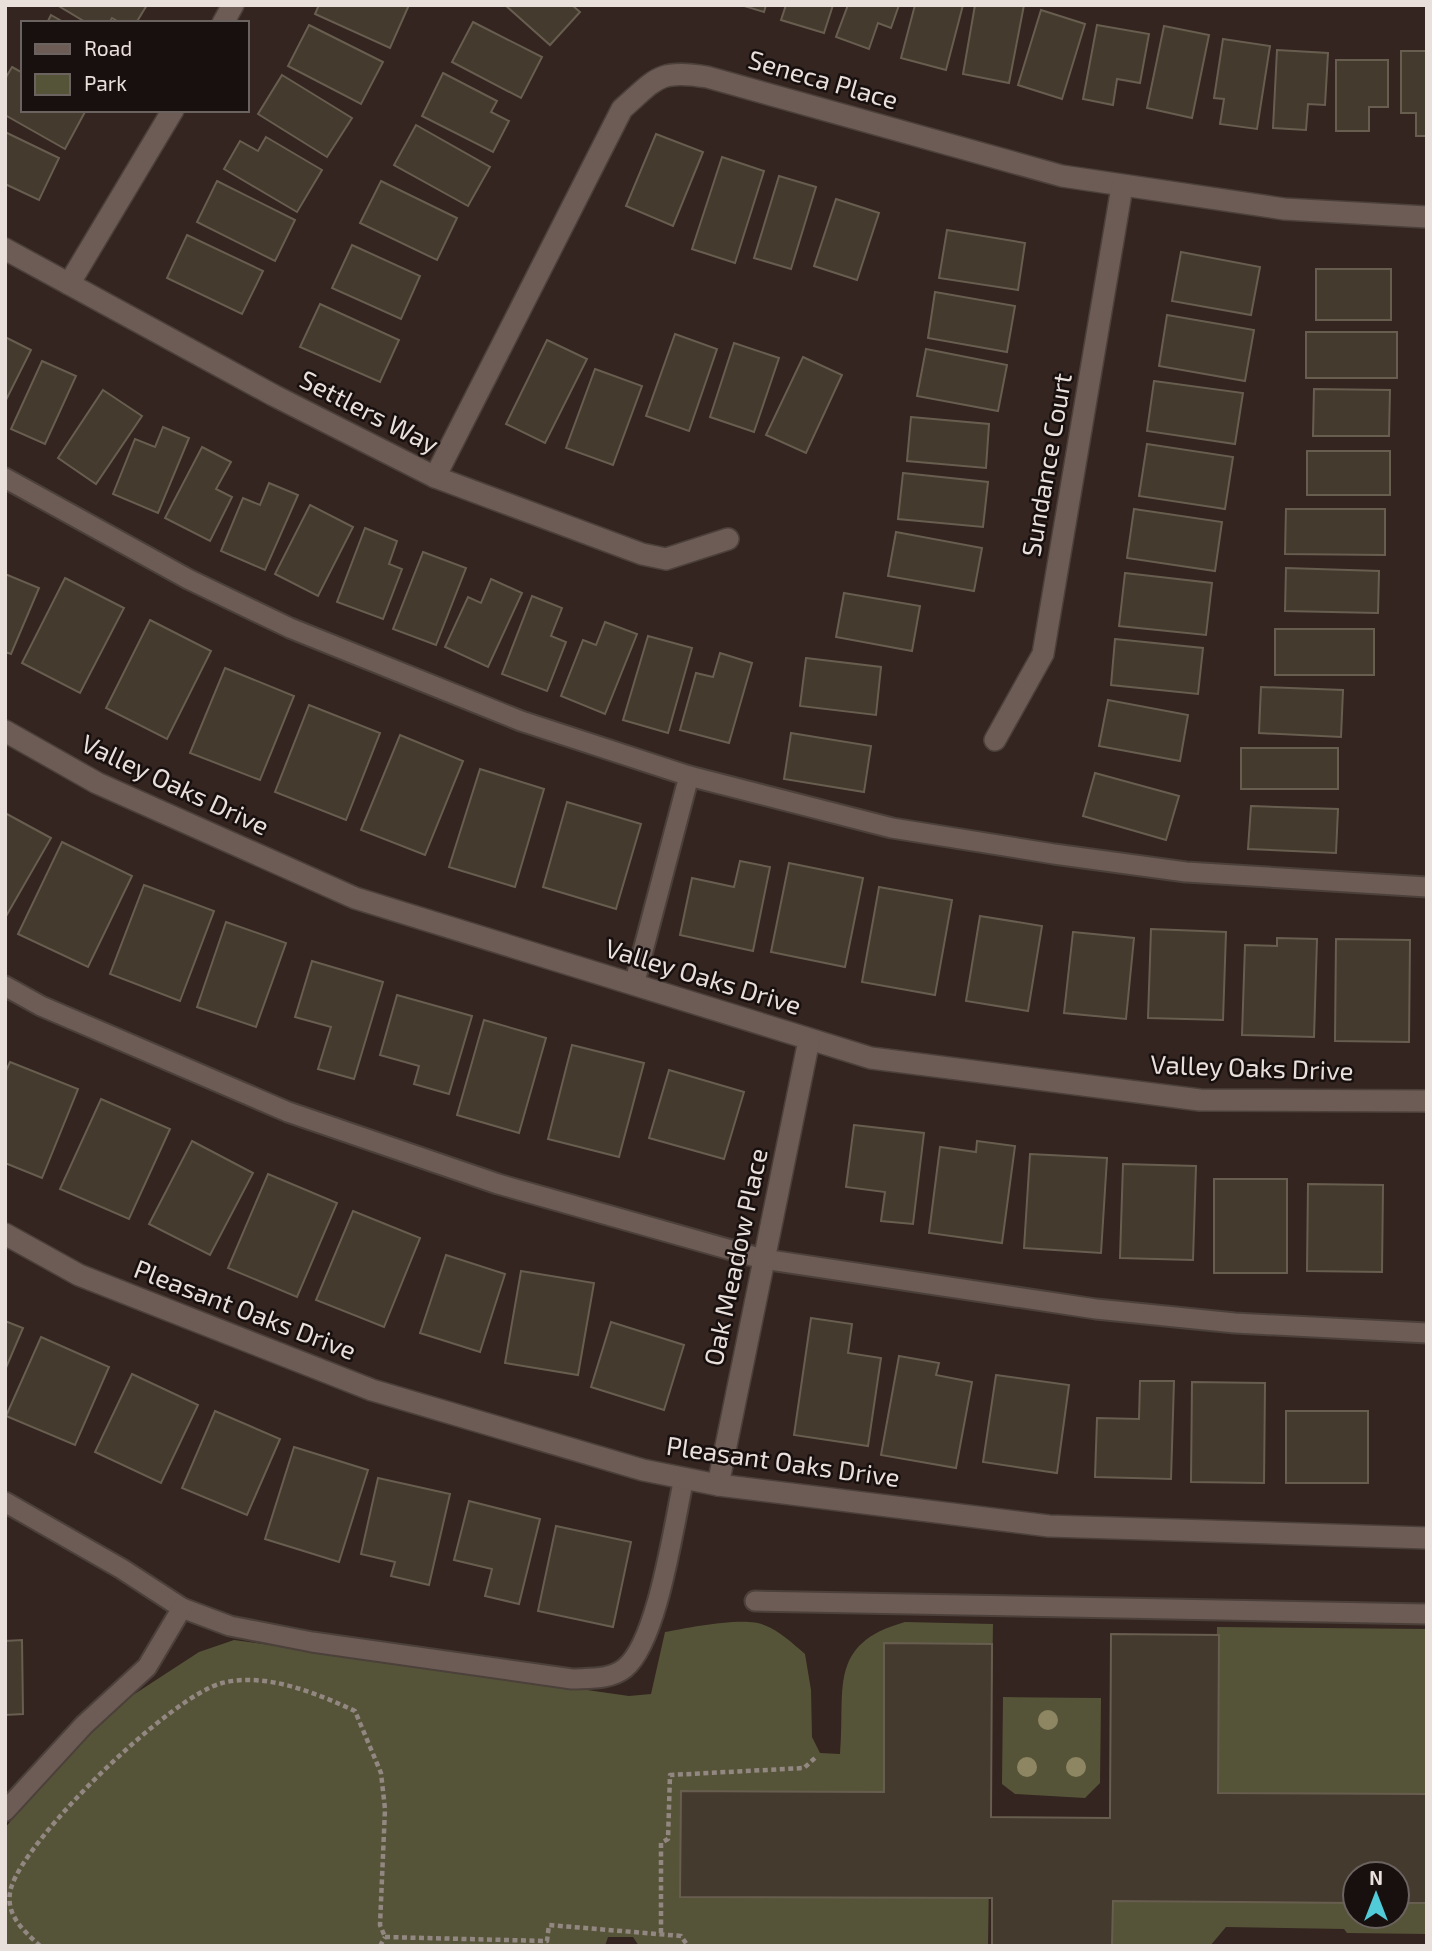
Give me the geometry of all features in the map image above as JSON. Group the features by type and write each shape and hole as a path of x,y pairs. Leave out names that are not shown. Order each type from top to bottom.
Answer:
{"street":[{"path":"224,21 233,5"},
{"name":"Seneca Place","path":"435,477 622,109 652,83 675,72 707,77 1062,176 1284,209 1427,217"},
{"path":"69,284 172,112"},
{"name":"Sundance Court","path":"995,740 1043,654 1122,187"},
{"name":"Settlers Way","path":"5,249 273,395 435,477 642,554 666,559 728,539"},
{"name":"Valley Oaks Drive","path":"5,731 97,783 355,898 871,1058 1200,1100 1427,1101"},
{"name":"Oak Meadow Place","path":"718,1485 809,1040"},
{"name":"Pleasant Oaks Drive","path":"5,1234 79,1275 372,1390 630,1466 684,1478 718,1485 1049,1527 1427,1538"}],"lane":[{"path":"5,478 188,579 290,628 521,721 689,776 892,828 1054,854 1199,873 1427,887"},
{"path":"634,985 689,776"},
{"path":"5,986 41,1006 288,1112 498,1184 763,1259 1096,1309 1235,1323 1427,1333"},
{"path":"5,1503 122,1569 182,1608 230,1626 312,1642 572,1679 606,1677 623,1670 636,1656 645,1640 684,1478"},
{"path":"755,1601 1427,1614"},
{"path":"5,1811 83,1725 147,1667 182,1608"}],"path":[{"path":"40,1946 19,1927 10,1909 11,1888 25,1862 68,1807 156,1724 220,1683 239,1681 270,1682 323,1696 355,1711 381,1773 385,1809 380,1925 385,1937"},
{"path":"661,1933 661,1843 668,1839 670,1775 804,1768 815,1758"},
{"path":"385,1937 547,1941 549,1925 681,1936 688,1946"},
{"path":"380,1946 385,1937"}],"green space":[{"path":"905,1622 993,1624 988,1946 639,1946 633,1937 608,1937 605,1946 5,1946 5,1828 54,1767 133,1695 199,1652 234,1640 629,1696 651,1694 665,1632 716,1624 755,1623 775,1631 805,1654 811,1690 812,1737 820,1753 840,1754 842,1690 851,1657 862,1643 880,1631"},
{"path":"1217,1627 1427,1629 1427,1799 1213,1797"},
{"path":"1003,1697 1101,1698 1100,1783 1085,1798 1015,1794 1002,1784"},
{"path":"1341,1895 1341,1929 1226,1927 1210,1946 1109,1946 1109,1896"},
{"path":"1411,1895 1427,1895 1427,1934 1347,1933 1345,1930 1411,1930"}],"building":[{"path":"57,5 147,5 137,21 117,21 112,18 110,21 84,21"},
{"path":"319,5 409,5 390,48 315,14"},
{"path":"505,5 572,5 580,12 550,45"},
{"path":"741,5 766,5 764,12"},
{"path":"786,5 833,5 824,33 781,20"},
{"path":"848,5 899,5 891,28 878,23 869,49 836,37"},
{"path":"915,5 963,5 946,70 901,58"},
{"path":"975,5 1024,5 1009,83 963,74"},
{"path":"1041,10 1085,24 1062,99 1018,85"},
{"path":"51,15 62,21 48,21"},
{"path":"473,22 542,57 521,98 452,62"},
{"path":"309,25 383,62 361,104 288,66"},
{"path":"1097,25 1149,34 1140,83 1117,79 1113,105 1083,99"},
{"path":"1164,26 1209,35 1192,118 1147,108"},
{"path":"1223,39 1270,46 1257,129 1220,124 1224,99 1214,98"},
{"path":"1277,50 1328,53 1325,105 1308,104 1306,130 1273,128"},
{"path":"1401,51 1427,51 1427,136 1416,136 1416,113 1401,113"},
{"path":"1336,60 1388,60 1388,107 1369,107 1369,131 1336,131"},
{"path":"12,67 21,72 21,112 85,112 65,149 5,115 5,79"},
{"path":"443,73 497,101 491,112 509,121 493,152 422,116"},
{"path":"282,75 352,118 327,157 258,114"},
{"path":"416,125 490,167 468,206 394,165"},
{"path":"5,132 59,158 39,200 5,184"},
{"path":"656,134 703,152 673,226 626,206"},
{"path":"266,137 322,170 297,212 224,169 240,141 258,151"},
{"path":"722,157 764,171 735,263 692,249"},
{"path":"779,176 816,187 791,269 754,258"},
{"path":"217,181 295,220 275,261 197,222"},
{"path":"381,181 457,218 437,260 360,223"},
{"path":"836,199 879,213 857,280 814,266"},
{"path":"947,230 1025,243 1018,290 939,278"},
{"path":"187,235 263,271 242,314 167,278"},
{"path":"352,245 420,276 401,319 332,288"},
{"path":"1181,252 1260,267 1251,315 1172,301"},
{"path":"1316,269 1391,269 1391,320 1316,320"},
{"path":"935,292 1015,306 1007,352 928,338"},
{"path":"320,304 399,340 380,382 300,347"},
{"path":"1167,315 1254,330 1245,381 1159,366"},
{"path":"1306,332 1397,332 1397,378 1306,378"},
{"path":"675,334 717,349 689,431 646,416"},
{"path":"5,337 31,350 5,402"},
{"path":"547,340 587,359 545,443 506,424"},
{"path":"734,343 779,358 754,432 710,417"},
{"path":"926,349 1007,365 998,411 917,396"},
{"path":"803,357 842,375 806,453 766,435"},
{"path":"42,361 76,376 45,444 11,429"},
{"path":"595,369 642,386 613,465 566,448"},
{"path":"1154,381 1243,393 1235,444 1147,431"},
{"path":"1314,389 1390,390 1389,436 1313,436"},
{"path":"103,390 142,416 96,484 58,458"},
{"path":"911,417 989,424 986,468 907,461"},
{"path":"163,427 189,438 158,513 113,494 135,439 155,447"},
{"path":"1147,444 1233,457 1225,509 1139,496"},
{"path":"202,447 231,462 216,489 232,497 210,541 165,518"},
{"path":"1307,451 1390,451 1390,495 1307,495"},
{"path":"903,473 988,482 983,527 898,519"},
{"path":"269,483 298,495 265,570 221,551 243,498 260,505"},
{"path":"310,505 353,527 318,596 275,574"},
{"path":"1134,509 1222,522 1215,571 1127,558"},
{"path":"1286,509 1385,509 1385,555 1285,554"},
{"path":"365,528 397,541 389,564 402,569 383,619 337,602"},
{"path":"896,532 982,548 974,591 888,576"},
{"path":"423,552 466,568 436,645 393,629"},
{"path":"1286,568 1379,571 1378,613 1285,611"},
{"path":"1125,573 1212,583 1206,635 1119,626"},
{"path":"5,574 39,588 11,654 5,652"},
{"path":"65,578 124,608 80,693 22,663"},
{"path":"491,579 522,593 488,667 445,647 468,597 481,603"},
{"path":"844,593 920,606 912,651 836,637"},
{"path":"532,596 562,608 551,636 566,642 547,691 502,674"},
{"path":"150,620 211,651 167,739 106,708"},
{"path":"605,622 637,634 605,714 561,696 583,640 596,645"},
{"path":"1275,629 1374,629 1374,675 1275,675"},
{"path":"648,636 692,648 668,733 623,720"},
{"path":"1115,639 1203,648 1198,694 1111,685"},
{"path":"720,653 752,663 729,743 680,730 696,673 713,677"},
{"path":"806,658 881,667 876,715 800,706"},
{"path":"225,668 294,696 260,780 190,753"},
{"path":"1261,687 1343,690 1341,737 1259,733"},
{"path":"1108,700 1188,715 1180,761 1099,746"},
{"path":"309,705 380,733 346,820 275,792"},
{"path":"791,733 871,746 864,792 784,779"},
{"path":"400,735 463,761 425,855 361,830"},
{"path":"1241,748 1338,748 1338,789 1241,789"},
{"path":"480,769 544,789 515,887 449,867"},
{"path":"1095,773 1179,796 1166,840 1083,816"},
{"path":"567,802 641,824 616,909 543,887"},
{"path":"1251,806 1338,809 1336,853 1248,849"},
{"path":"5,813 51,838 5,918"},
{"path":"62,842 132,876 88,967 18,934"},
{"path":"740,861 770,867 753,951 680,935 692,878 734,887"},
{"path":"789,863 863,878 845,967 771,952"},
{"path":"144,885 214,911 180,1001 110,974"},
{"path":"879,887 952,900 935,995 862,982"},
{"path":"980,916 1042,926 1028,1011 966,1001"},
{"path":"226,922 286,943 256,1027 197,1007"},
{"path":"1151,929 1226,932 1223,1020 1148,1018"},
{"path":"1073,932 1134,938 1126,1019 1064,1013"},
{"path":"1277,938 1317,939 1314,1037 1242,1035 1245,945 1277,946"},
{"path":"1336,939 1410,940 1409,1042 1335,1041"},
{"path":"312,961 383,982 354,1079 318,1069 331,1027 295,1017"},
{"path":"397,995 472,1016 449,1094 414,1084 419,1066 380,1055"},
{"path":"484,1020 546,1038 519,1133 457,1115"},
{"path":"572,1045 644,1063 619,1157 548,1139"},
{"path":"10,1062 78,1089 42,1178 5,1163 5,1073"},
{"path":"669,1070 744,1092 724,1159 649,1138"},
{"path":"101,1099 170,1129 129,1219 60,1189"},
{"path":"854,1125 924,1133 913,1224 881,1221 885,1192 846,1187"},
{"path":"192,1141 253,1173 210,1255 149,1224"},
{"path":"977,1141 1015,1146 1002,1243 929,1233 940,1147 976,1152"},
{"path":"1030,1154 1107,1158 1101,1253 1024,1248"},
{"path":"1123,1164 1196,1166 1193,1260 1120,1258"},
{"path":"268,1174 337,1203 297,1297 228,1268"},
{"path":"1214,1179 1287,1179 1287,1273 1214,1273"},
{"path":"1308,1184 1383,1185 1382,1272 1307,1271"},
{"path":"353,1211 420,1238 384,1327 316,1300"},
{"path":"446,1255 505,1274 480,1352 420,1333"},
{"path":"521,1271 594,1283 578,1375 505,1363"},
{"path":"811,1318 852,1324 848,1353 881,1358 868,1446 794,1435"},
{"path":"5,1321 23,1328 5,1370"},
{"path":"611,1322 684,1345 664,1410 591,1387"},
{"path":"41,1337 109,1367 75,1445 6,1416"},
{"path":"899,1356 939,1363 936,1375 972,1382 956,1468 881,1455"},
{"path":"132,1374 198,1405 161,1483 95,1452"},
{"path":"996,1375 1069,1385 1057,1473 983,1462"},
{"path":"1140,1381 1174,1381 1171,1479 1095,1477 1097,1418 1139,1419"},
{"path":"1192,1382 1265,1383 1264,1483 1191,1482"},
{"path":"215,1411 280,1439 247,1515 182,1488"},
{"path":"1286,1411 1368,1411 1368,1483 1286,1483"},
{"path":"294,1447 368,1470 339,1562 265,1539"},
{"path":"378,1478 450,1494 429,1585 391,1576 395,1562 361,1554"},
{"path":"469,1501 540,1519 519,1604 485,1596 492,1569 454,1560"},
{"path":"556,1526 631,1542 613,1627 538,1611"},
{"path":"1111,1634 1219,1635 1218,1793 1427,1794 1427,1903 1411,1903 1411,1860 1341,1860 1341,1903 1113,1901 1112,1946 992,1946 992,1898 680,1897 681,1791 884,1792 884,1643 992,1644 991,1817 1110,1818"},
{"path":"22,1640 23,1714 5,1715 5,1641"}]}
